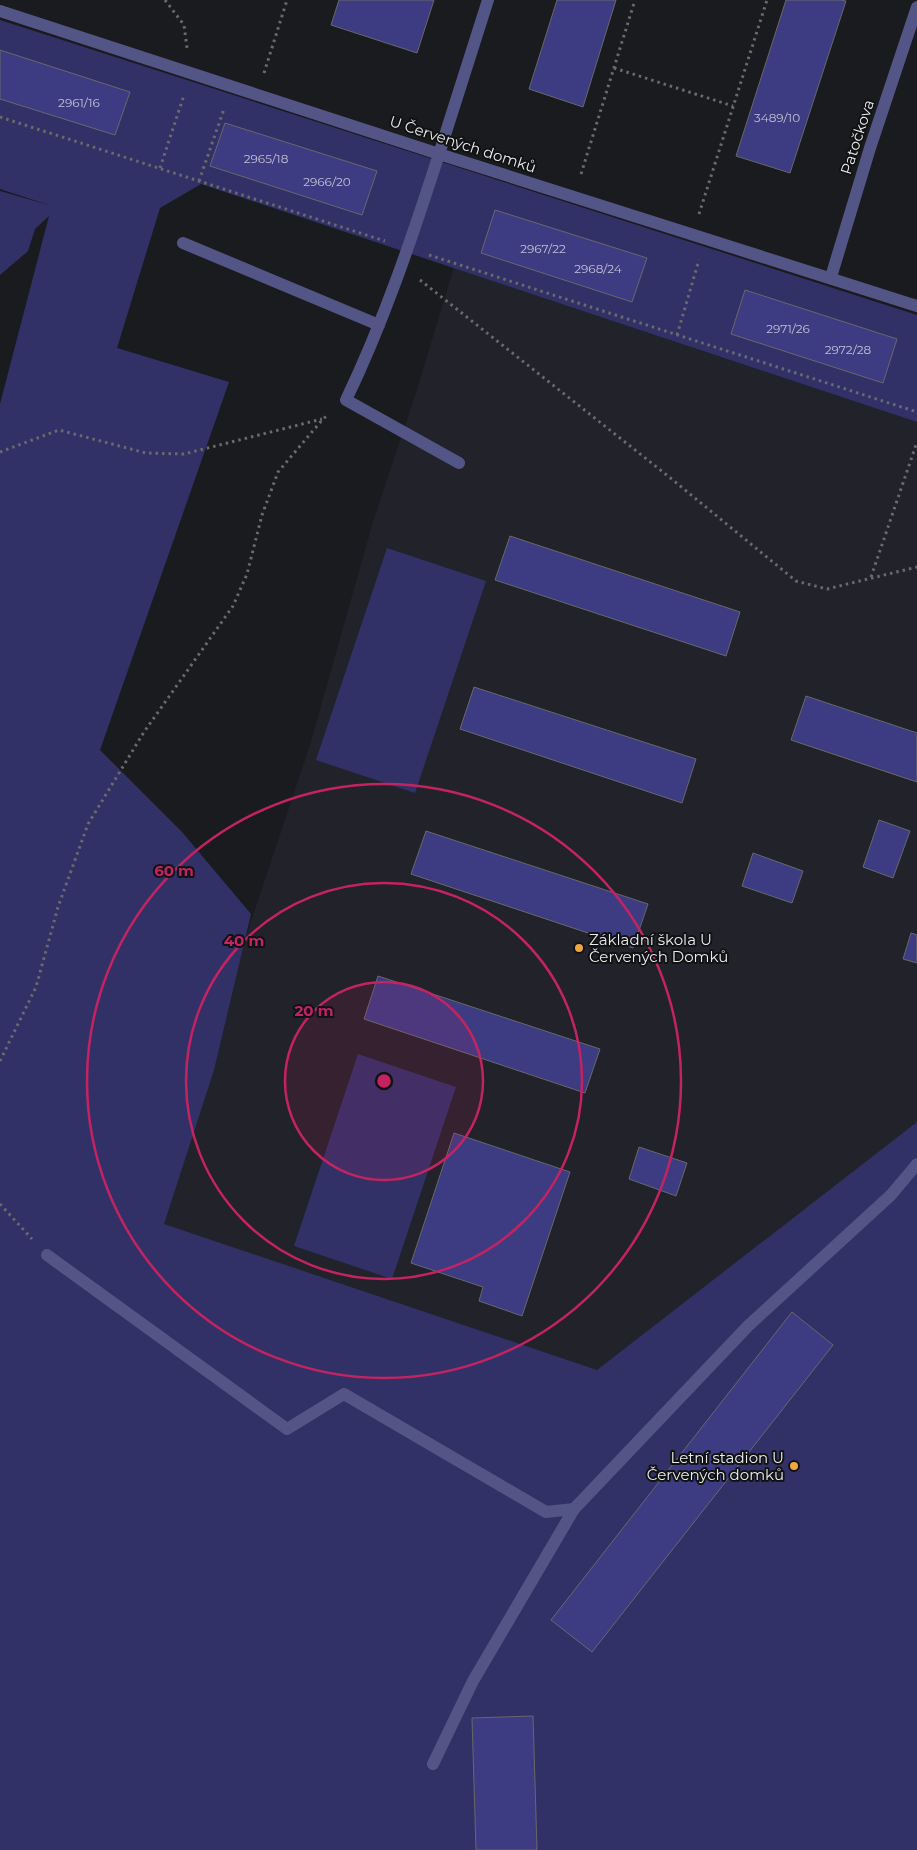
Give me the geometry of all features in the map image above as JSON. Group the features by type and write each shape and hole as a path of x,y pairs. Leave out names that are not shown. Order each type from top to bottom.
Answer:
{"street":[{"path":"459,463 346,400 368,355 402,265 488,0"},
{"name":"Patočkova","path":"831,277 870,148 917,7"},
{"name":"U Červených domků","path":"0,11 439,154 831,277 917,306"},
{"path":"183,243 379,325"},
{"path":"433,1764 473,1680 574,1509 748,1326 891,1195 917,1164"},
{"path":"47,1255 287,1429 344,1394 546,1512 574,1509"}],"path":[{"path":"160,168 191,73 184,25 166,0"},
{"path":"258,95 287,0"},
{"path":"588,153 635,0"},
{"path":"707,189 768,0"},
{"path":"614,68 733,106"},
{"path":"199,181 232,87"},
{"path":"0,117 917,412"},
{"path":"677,335 706,238"},
{"path":"402,265 796,580 828,589 917,567"},
{"path":"0,1061 36,987 58,907 88,824 144,732 233,606 247,574 262,515 278,472 323,419 346,400"},
{"path":"0,452 59,430 146,453 184,454 323,419"},
{"path":"871,577 917,442"},
{"path":"0,1204 47,1255"}],"shaded area":[{"path":"0,20 917,315 917,422 201,184 160,208 117,348 229,382 100,750 182,832 251,914 214,1070 164,1224 597,1370 917,1122 917,1850 0,1850 0,404 49,216 35,229 28,251 0,275 0,191 52,206 0,189"},
{"name":"Základní škola U Červených Domků","path":"454,267 917,422 917,1152 664,1394 151,1220 310,745 372,525 415,396"},
{"path":"387,548 486,581 415,793 316,760"},
{"path":"358,1054 456,1087 392,1279 294,1246"}],"building":[{"path":"339,0 434,0 417,53 331,25"},
{"path":"557,0 616,0 583,107 529,89"},
{"path":"786,0 846,1 790,173 736,156"},
{"path":"0,50 130,92 115,135 0,99"},
{"path":"225,123 377,171 362,215 210,166"},
{"path":"495,210 647,258 632,302 481,253"},
{"path":"745,290 897,339 883,383 731,334"},
{"path":"510,536 740,612 726,656 495,580"},
{"path":"474,687 696,759 682,803 460,729"},
{"path":"806,696 917,733 917,782 791,740"},
{"path":"879,820 910,831 893,878 863,867"},
{"path":"426,831 648,904 633,948 411,874"},
{"path":"753,853 803,871 792,903 742,886"},
{"path":"911,933 917,935 917,963 903,959"},
{"path":"378,976 600,1049 585,1093 364,1019"},
{"path":"454,1133 570,1172 522,1316 479,1301 483,1287 411,1263"},
{"path":"639,1147 687,1163 676,1196 629,1179"},
{"path":"792,1312 833,1345 592,1652 551,1620"},
{"path":"533,1716 537,1850 476,1850 472,1718"}],"place":[{"name":"Základní škola U Červených Domků","path":"579,948"},
{"name":"Letní stadion U Červených domků","path":"794,1466"}]}
